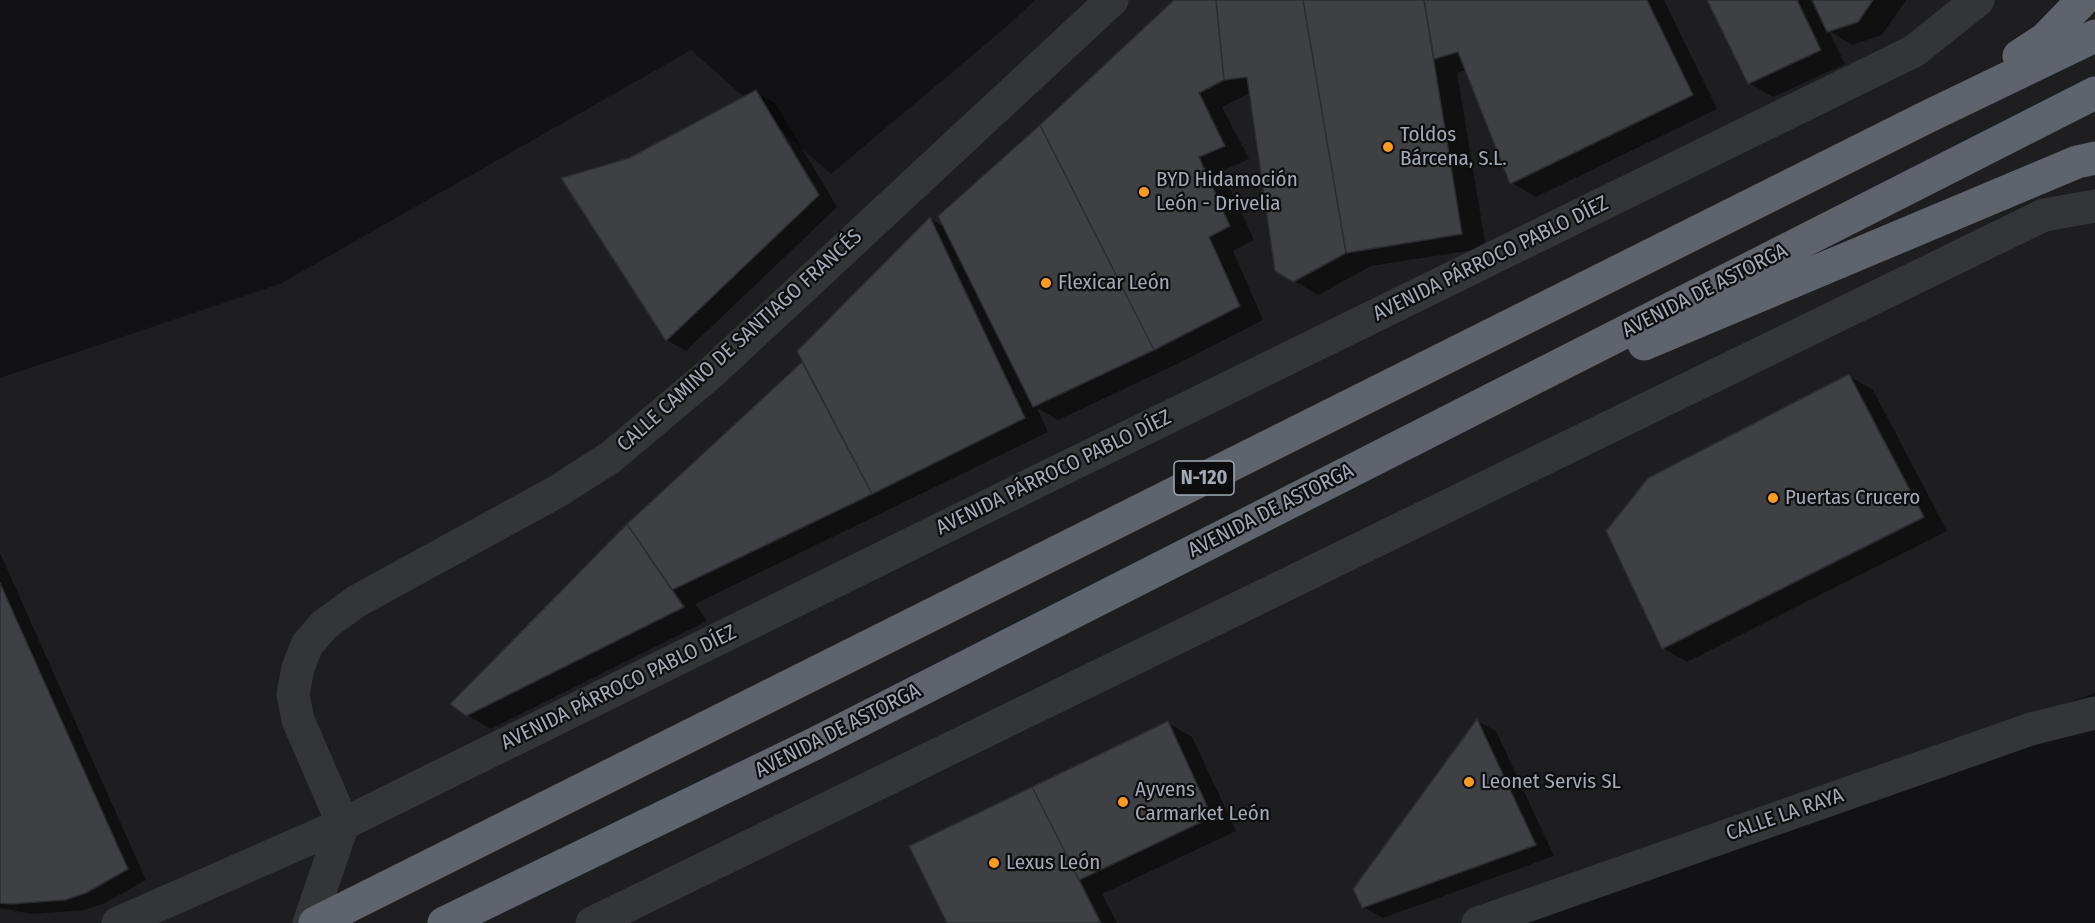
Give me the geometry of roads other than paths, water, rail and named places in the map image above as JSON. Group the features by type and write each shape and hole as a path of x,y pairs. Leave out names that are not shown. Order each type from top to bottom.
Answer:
{"highway":[{"path":"1926,117 2045,39 2083,0"},
{"name":"N-120","path":"315,923 1926,117 2095,36"},
{"name":"AVENIDA DE ASTORGA","path":"444,923 814,744 2095,93"},
{"path":"1391,451 2077,162 2095,158"},
{"path":"489,923 501,912 814,744"}],"street":[{"name":"CALLE CAMINO DE SANTIAGO FRANCÉS","path":"343,824 298,720 293,694 298,668 307,645 324,624 357,601 558,491 611,457 712,372 1112,0"},
{"name":"AVENIDA PÁRROCO PABLO DÍEZ","path":"118,923 343,824 1914,51 1978,0"},
{"path":"592,923 2044,215 2095,206"},
{"name":"CALLE LA RAYA","path":"1478,923 2031,729 2095,713"},
{"path":"309,923 343,824"}],"place":[{"name":"Toldos Bárcena, S.L.","path":"1388,147"},
{"name":"BYD Hidamoción León - Drivelia","path":"1144,192"},
{"name":"Flexicar León","path":"1046,283"},
{"name":"Puertas Crucero","path":"1773,498"},
{"name":"Leonet Servis SL","path":"1469,782"},
{"name":"Ayvens Carmarket León","path":"1123,802"},
{"name":"Lexus León","path":"994,863"}]}
